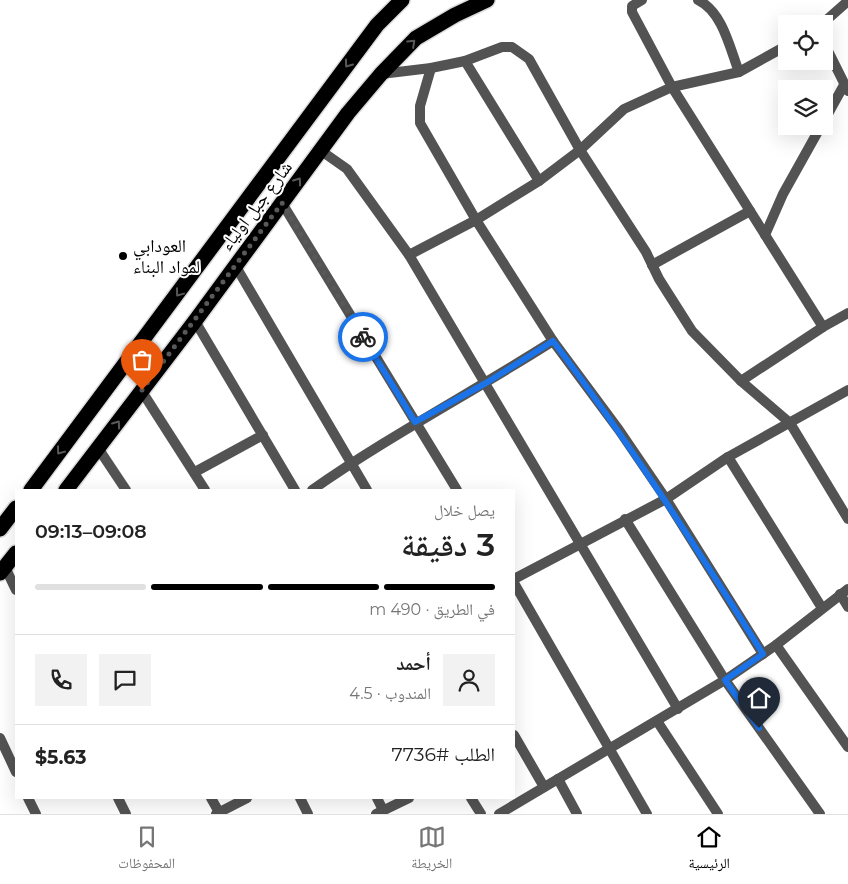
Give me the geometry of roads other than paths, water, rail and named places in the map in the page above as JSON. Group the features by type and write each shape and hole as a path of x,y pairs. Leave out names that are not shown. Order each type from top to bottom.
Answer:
{"highway":[{"name":"شارع جبل اولياء","path":"31,489 377,26 402,0"},
{"name":"شارع جبل اولياء","path":"67,489 195,321 320,150 381,74 416,38 455,15 487,0"},
{"path":"0,529 15,509"},
{"path":"2,570 15,554"}],"street":[{"path":"642,0 632,6 632,12 672,87 823,327"},
{"path":"698,0 713,11 719,21 739,72"},
{"path":"832,15 848,1"},
{"path":"381,74 430,68 465,61 502,47 512,47 522,53 529,60 580,150 646,252 666,292 692,331 741,382 790,423 848,519"},
{"path":"409,256 476,220 539,181 580,150 624,110 672,87 739,72 778,50"},
{"path":"465,61 539,181"},
{"path":"833,62 847,89 833,108"},
{"path":"430,68 420,106 420,124 476,220 553,341 619,430 666,498 763,654"},
{"path":"766,235 783,194 816,135"},
{"path":"320,150 347,169 409,256 678,709"},
{"path":"282,203 456,489"},
{"path":"652,266 750,211"},
{"path":"235,264 367,489"},
{"path":"741,382 823,327 848,314"},
{"path":"195,321 294,489"},
{"path":"313,489 415,422 486,383 553,341"},
{"path":"142,390 204,489"},
{"path":"515,578 578,543 666,498 728,457 847,391"},
{"path":"195,472 263,435"},
{"path":"98,448 125,489"},
{"path":"728,457 822,608"},
{"path":"624,520 725,680 820,814"},
{"path":"2,570 15,589"},
{"path":"515,585 647,814"},
{"path":"499,814 725,680 776,645 844,591 848,606"},
{"path":"776,645 848,747"},
{"path":"657,720 718,814"},
{"path":"0,738 15,770"},
{"path":"515,738 544,787"},
{"path":"558,779 577,814"},
{"path":"28,799 36,814"},
{"path":"118,799 126,814"},
{"path":"211,799 218,813 245,799"},
{"path":"300,799 308,814"},
{"path":"376,799 380,812 407,799"},
{"path":"472,799 481,814"}],"place":[{"name":"العودابي لمواد البناء","path":"123,256"}]}
